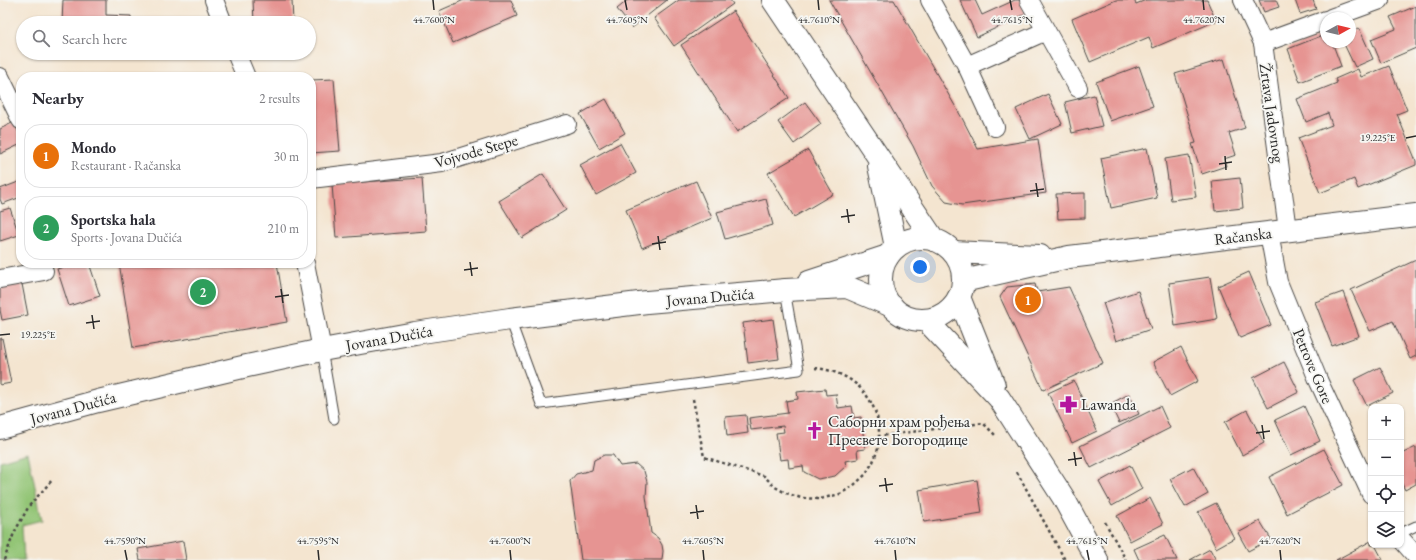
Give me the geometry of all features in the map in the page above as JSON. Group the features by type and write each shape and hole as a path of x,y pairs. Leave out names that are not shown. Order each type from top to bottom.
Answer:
{"main road":[{"path":"773,0 876,156 934,240"},
{"path":"876,156 892,251 881,272 883,290 892,306"},
{"name":"Račanska","path":"1069,257 1416,215"},
{"path":"785,290 892,251 904,242 924,238 941,242 953,252 961,266 961,289 999,398"},
{"path":"953,252 1069,257"},
{"path":"785,290 847,288 892,306 904,316 926,320 945,313 953,306 961,289 1069,257"},
{"name":"Jovana Dučića","path":"0,428 172,382 322,350 415,333 510,319 647,302 785,290"},
{"path":"926,320 999,398 1063,496 1097,560"}],"street":[{"path":"214,0 220,16"},
{"path":"930,0 967,66 995,127"},
{"path":"1029,0 1078,88"},
{"name":"Žrtava Jadovnog","path":"1243,0 1263,42 1279,232"},
{"path":"1347,12 1380,0"},
{"path":"1263,42 1320,22"},
{"path":"967,66 1046,31"},
{"path":"239,60 244,72"},
{"path":"0,78 16,110"},
{"name":"Vojvode Stepe","path":"316,177 442,163 567,124"},
{"name":"Petrove Gore","path":"1279,232 1278,282 1319,382 1368,488"},
{"path":"306,268 322,350"},
{"path":"0,279 44,271"},
{"path":"1404,542 1416,556"}],"lane":[{"path":"510,319 541,404 798,370 785,290"},
{"path":"322,350 334,419"},
{"path":"1404,532 1416,526"}],"path":[{"path":"691,384 704,457 764,476 786,493 801,498 820,499 840,494 853,486 865,475 873,462 878,449 878,418 868,397 852,381 842,375 829,370 815,368 798,370"},
{"path":"879,436 983,423 997,438"},
{"path":"1017,471 1065,560"},
{"path":"4,560 14,533 29,506 53,479"}],"green space":[{"path":"28,453 42,520 22,525 24,560 0,560 0,461"}],"building":[{"path":"63,0 106,0 106,15 131,16 62,16"},
{"path":"253,0 292,0 293,16 254,16"},
{"path":"464,0 511,0 517,16 453,43 439,11"},
{"path":"628,0 667,0 632,28 617,9"},
{"path":"679,0 730,0 733,4 674,46 654,18"},
{"path":"829,0 894,0 962,118 978,149 1038,139 1046,193 962,205 946,202 932,186 913,146"},
{"path":"960,0 975,0 982,15 1015,0 1020,0 1026,14 977,37"},
{"path":"1116,0 1134,0 1136,4 1146,0 1207,0 1216,21 1153,48 1149,37 1090,62 1072,19"},
{"path":"1259,0 1276,0 1279,7 1264,12"},
{"path":"1295,0 1313,0 1316,9 1300,14"},
{"path":"1416,6 1416,48 1381,63 1371,39 1396,29 1390,17"},
{"path":"733,11 789,98 737,132 681,45"},
{"path":"1359,28 1373,59 1355,67 1346,48 1356,48 1356,29"},
{"path":"1320,36 1320,48 1334,48 1341,66 1300,82 1288,49"},
{"path":"1224,59 1245,128 1229,133 1236,155 1224,159 1226,166 1202,174 1192,144 1196,143 1175,74"},
{"path":"1139,66 1153,106 1110,121 1096,82"},
{"path":"1389,66 1407,110 1397,114 1416,161 1416,165 1358,189 1354,179 1320,193 1298,138 1332,125 1328,113 1306,122 1297,99 1337,83 1335,79 1358,69 1361,77"},
{"path":"334,79 340,151 316,153 316,80"},
{"path":"1048,94 1062,124 1030,139 1016,109"},
{"path":"1094,95 1102,126 1072,133 1065,102"},
{"path":"606,99 625,133 599,148 580,114"},
{"path":"805,102 821,124 794,144 778,122"},
{"path":"14,122 16,127 16,146 0,154 0,129"},
{"path":"620,143 636,173 596,195 580,165"},
{"path":"1147,148 1157,198 1111,208 1101,158"},
{"path":"808,150 833,194 794,217 768,173"},
{"path":"1189,155 1196,197 1171,200 1165,159"},
{"path":"543,174 566,210 522,238 499,201"},
{"path":"422,178 426,231 336,238 332,184"},
{"path":"1240,178 1243,208 1215,211 1212,181"},
{"path":"696,181 712,218 642,248 626,210"},
{"path":"16,183 16,199 2,204 0,199 0,189"},
{"path":"1085,193 1085,218 1058,219 1056,194"},
{"path":"766,199 773,225 725,239 717,212"},
{"path":"10,208 16,226 16,236 0,241 0,211"},
{"path":"1416,260 1416,356 1410,359 1393,321 1370,331 1351,290"},
{"path":"91,268 100,296 69,306 57,269"},
{"path":"120,268 278,268 287,322 133,348"},
{"path":"1249,272 1271,325 1240,338 1218,286"},
{"path":"1210,277 1217,319 1175,326 1169,283"},
{"path":"22,284 28,315 2,320 0,310 0,288"},
{"path":"1035,284 1037,292 1069,287 1103,363 1043,390 1000,297 1007,287"},
{"path":"1138,291 1151,329 1116,341 1103,303"},
{"path":"1343,292 1359,336 1332,346 1315,302"},
{"path":"773,319 779,359 748,363 743,323"},
{"path":"2,338 11,383 0,385 0,339"},
{"path":"1181,347 1198,381 1170,396 1153,362"},
{"path":"1284,362 1299,392 1268,408 1253,378"},
{"path":"1380,367 1393,393 1371,404 1368,404 1367,406 1354,380"},
{"path":"1074,381 1097,431 1072,443 1048,393"},
{"path":"825,389 826,395 836,394 838,408 852,406 854,418 861,417 865,449 857,450 858,459 845,461 846,466 835,476 818,479 804,472 803,466 789,468 788,459 780,460 776,433 784,432 783,426 751,430 749,418 788,413 786,401 798,399 797,392"},
{"path":"1129,394 1139,414 1119,423 1110,404"},
{"path":"1160,406 1170,428 1091,468 1080,446"},
{"path":"1304,406 1320,441 1291,455 1275,420"},
{"path":"1247,410 1264,443 1242,455 1225,422"},
{"path":"746,415 748,433 727,436 725,417"},
{"path":"1416,447 1416,484 1405,490 1404,488 1404,453"},
{"path":"1324,449 1343,485 1287,514 1269,477"},
{"path":"604,455 613,455 620,466 636,464 644,471 647,482 646,496 651,533 658,538 662,545 662,560 581,560 570,481 576,474 592,470 594,460"},
{"path":"1130,465 1142,489 1112,506 1099,482"},
{"path":"1193,467 1208,494 1185,507 1170,479"},
{"path":"977,480 982,513 924,522 919,490"},
{"path":"1150,498 1163,524 1130,541 1117,516"},
{"path":"1216,503 1234,538 1216,548 1198,512"},
{"path":"1260,521 1271,539 1248,551 1238,533"},
{"path":"1165,535 1177,560 1139,560 1134,549"},
{"path":"183,541 186,560 140,560 138,549"},
{"path":"1368,543 1368,548 1377,548 1383,560 1336,560"},
{"path":"1210,549 1216,560 1190,560"}],"place":[{"name":"Sportska hala","path":"203,292"},
{"name":"Mondo","path":"1028,300"},
{"name":"Lawanda","path":"1068,404"},
{"name":"Саборни храм рођења Пресвете Богородице","path":"815,430"}]}
